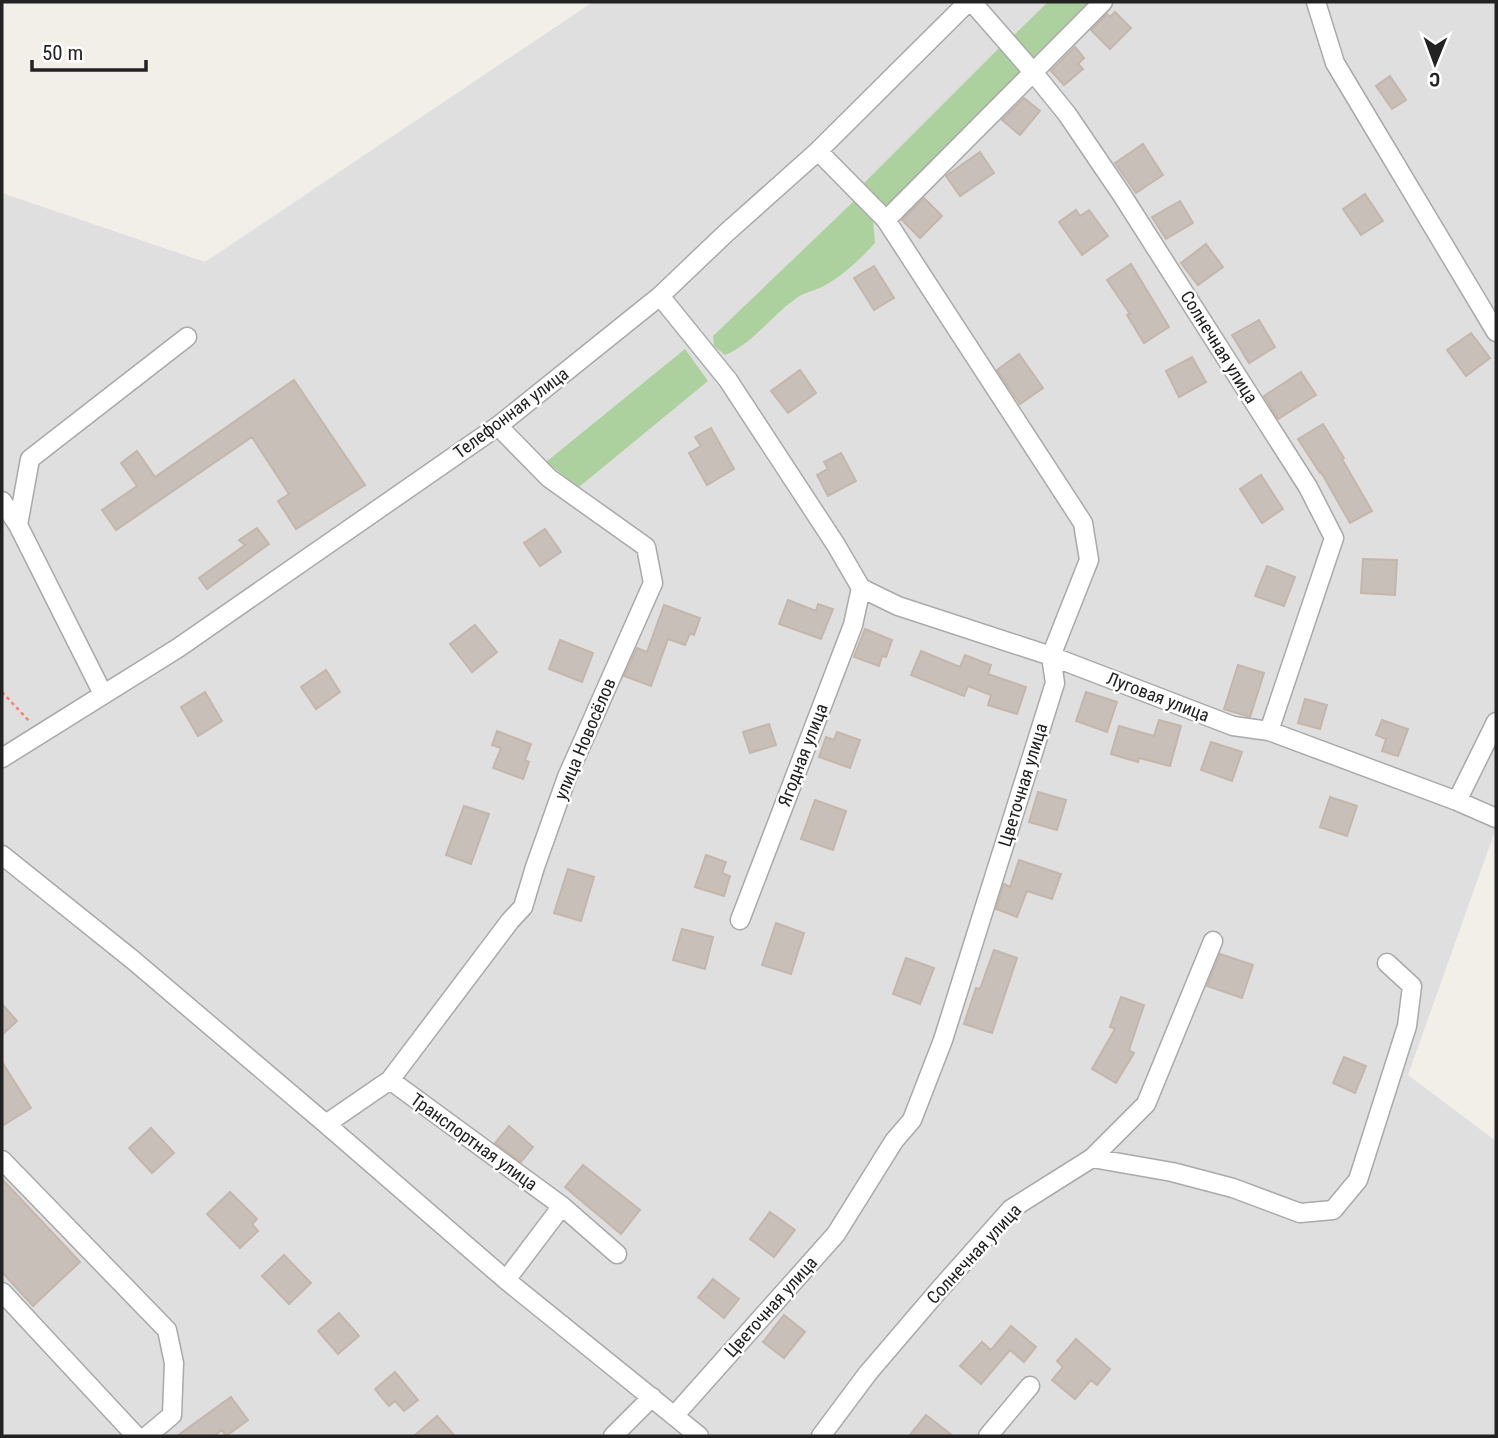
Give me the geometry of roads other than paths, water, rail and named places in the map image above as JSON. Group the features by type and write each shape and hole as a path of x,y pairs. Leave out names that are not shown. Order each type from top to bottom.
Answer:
{"street":[{"name":"Солнечная улица","path":"970,2 1067,114 1122,195 1308,487 1334,538 1269,731"},
{"name":"Телефонная улица","path":"2,758 178,648 498,426 660,296 818,151 970,2"},
{"path":"886,220 1103,2"},
{"path":"1316,2 1335,63 1496,332"},
{"name":"Цветочная улица","path":"674,1416 835,1234 894,1142 912,1120 943,1040 1055,683 1051,656 1089,560 1083,523 886,220 818,151"},
{"path":"660,296 728,380 836,545 861,588"},
{"path":"18,525 30,459 187,337"},
{"name":"улица Новосёлов","path":"390,1080 523,907 567,777 653,583 646,547 550,478 498,426"},
{"path":"2,501 18,525 103,694"},
{"name":"Луговая улица","path":"861,588 898,606 1051,656 1233,726 1269,731 1496,818"},
{"name":"Ягодная улица","path":"740,920 853,625 861,588"},
{"path":"1457,801 1496,722"},
{"path":"2,855 132,960 506,1280 699,1436"},
{"name":"Солнечная улица","path":"821,1436 868,1373 1011,1209 1092,1158 1146,1104 1213,941"},
{"path":"1092,1158 1172,1172 1233,1188 1300,1213 1334,1210 1358,1180 1407,1026 1412,986 1387,963"},
{"path":"326,1124 390,1080"},
{"name":"Транспортная улица","path":"390,1080 562,1206 617,1254"},
{"path":"2,1160 167,1330 174,1363 172,1415 147,1436"},
{"path":"506,1280 562,1206"},
{"path":"2,1292 136,1436"},
{"path":"988,1436 1030,1386"},
{"path":"613,1436 652,1397"}]}
